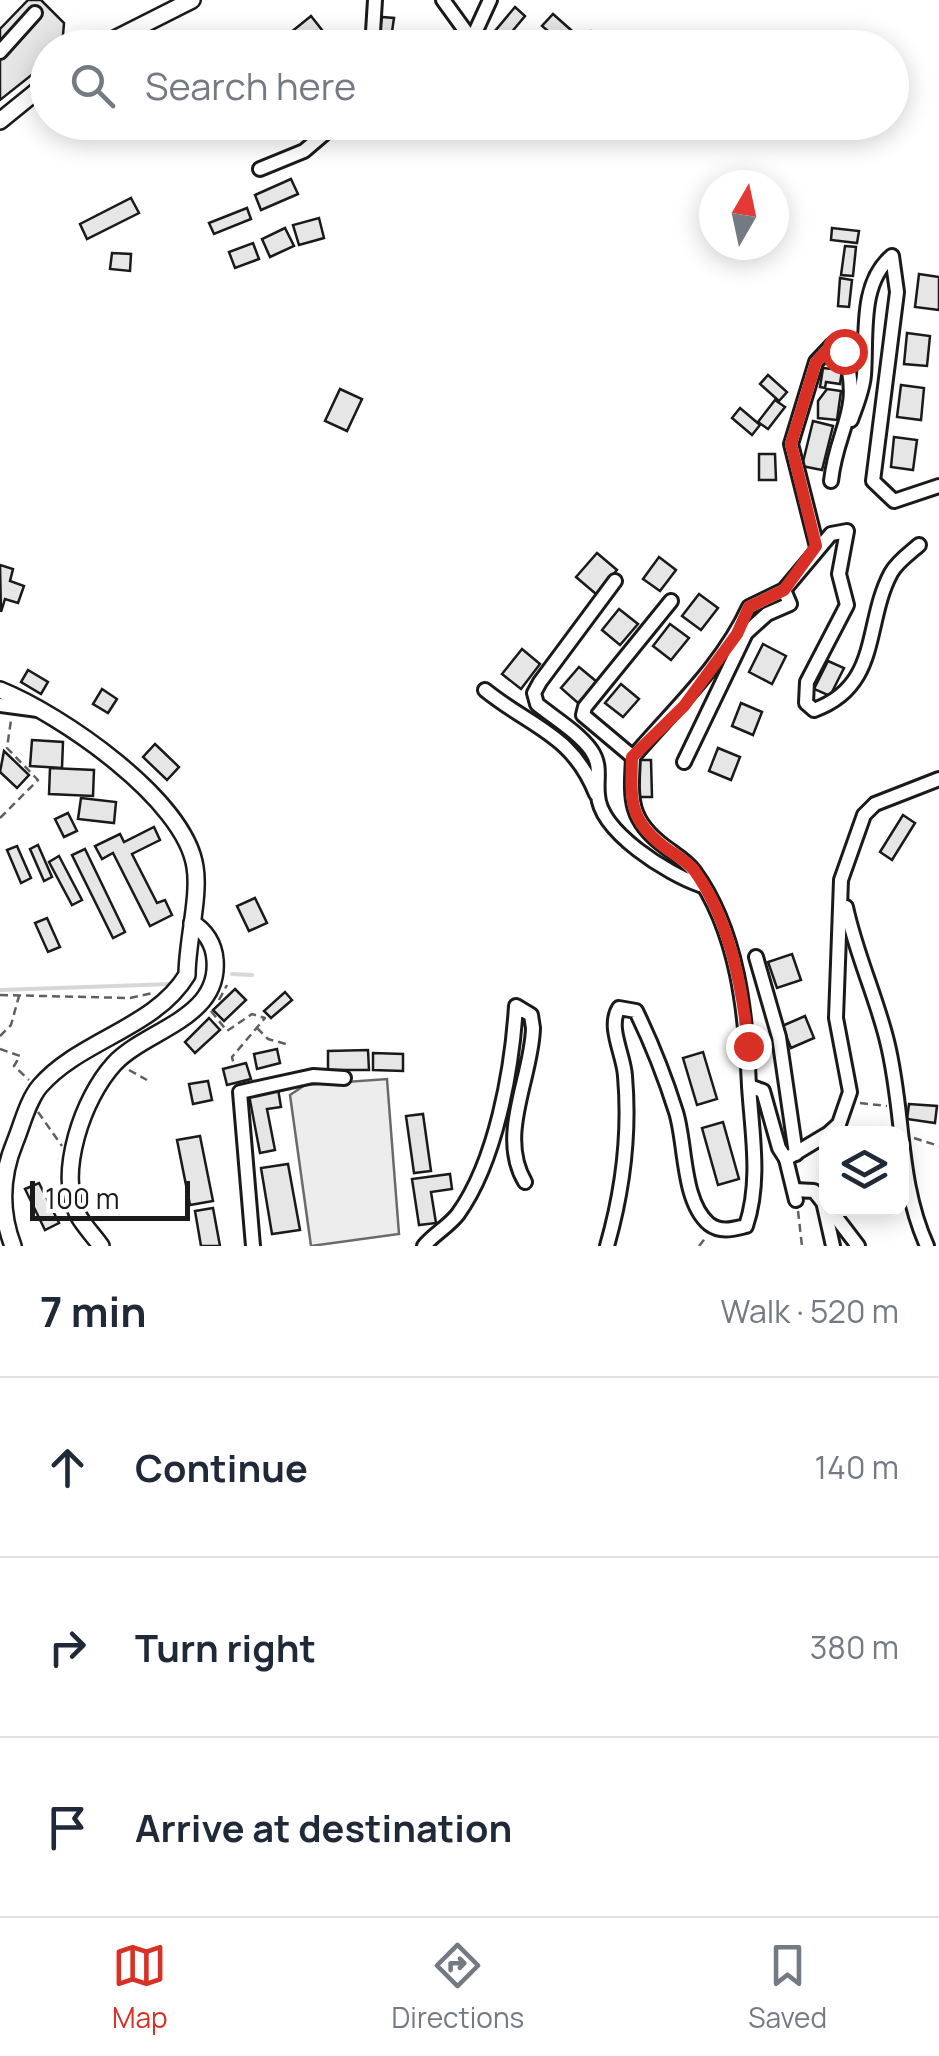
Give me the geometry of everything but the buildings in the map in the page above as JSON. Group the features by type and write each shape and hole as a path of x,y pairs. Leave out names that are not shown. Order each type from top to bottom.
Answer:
{"main road":[{"path":"133,30 192,0"},
{"path":"0,122 30,97"},
{"path":"0,690 111,756 159,802 196,865 192,923 186,947 187,975 180,986 134,1022 67,1062 35,1095 6,1163 2,1199 13,1246"},
{"path":"101,1246 77,1213 72,1159 95,1092 115,1062 188,1014 206,995 216,966 214,950 202,929 192,923"}],"street":[{"path":"373,30 375,0"},
{"path":"443,0 461,30"},
{"path":"476,30 490,0"},
{"path":"0,52 35,13"},
{"path":"260,169 304,151 317,140"},
{"path":"831,481 864,375 867,310 878,270 892,256 897,292 873,481 894,501 939,486"},
{"path":"816,546 791,444 816,362 832,345 844,351 850,370 851,420"},
{"path":"606,1246 618,1209 628,1135 625,1071 615,1026 619,1008 636,1010 654,1047 677,1117 693,1196 706,1221 727,1231 746,1226 756,1184 744,1006 719,917 694,870 647,834 631,804 632,757 684,706 737,634 749,607 784,590 816,546 830,534 848,531 838,574 847,605 807,682 806,704 814,710 847,692 864,665 892,572 919,544"},
{"path":"597,796 601,776 591,750 536,704 534,693 615,581"},
{"path":"684,762 746,633 767,614 790,604 784,590"},
{"path":"632,757 589,723 583,715 585,707 672,601"},
{"path":"485,690 583,762 617,832 682,879 700,885"},
{"path":"6,707 40,711"},
{"path":"837,1126 848,1102 845,1049 836,1018 840,880 864,815 874,804 939,779"},
{"path":"840,880 855,950 886,1039 902,1126"},
{"path":"756,957 778,1036 795,1195 814,1191 819,1197"},
{"path":"424,1246 456,1218 482,1175 514,1046 516,1006 531,1016 533,1028 516,1129 519,1172 525,1182"},
{"path":"252,1246 240,1092 313,1076 344,1078"},
{"path":"749,1086 764,1091 778,1148 791,1157"},
{"path":"791,1157 819,1139"},
{"path":"909,1206 927,1246"},
{"path":"828,1216 833,1246"},
{"path":"837,1216 863,1243"}],"path":[{"path":"0,818 38,780 6,748 6,707"},
{"path":"0,994 130,998 166,990"},
{"path":"0,1036 11,1026 19,994"},
{"path":"210,1012 227,1031 252,1014 265,1018 232,1057 234,1065"},
{"path":"256,1026 268,1039 286,1044"},
{"path":"0,1049 20,1056 14,1066 72,1159"},
{"path":"115,1062 148,1080"},
{"path":"848,1102 899,1108"},
{"path":"909,1136 939,1146"},
{"path":"795,1195 802,1246"}],"shaded area":[{"path":"387,1079 399,1234 311,1246 290,1095 305,1085"}],"waterway":[{"path":"232,974 252,975"},
{"path":"0,990 172,984"}],"route":[{"path":"748,1046 744,1006 719,917 694,870 647,834 631,804 632,757 684,706 737,634 749,607 784,590 816,546 791,444 823,349 832,345 844,351"}]}
